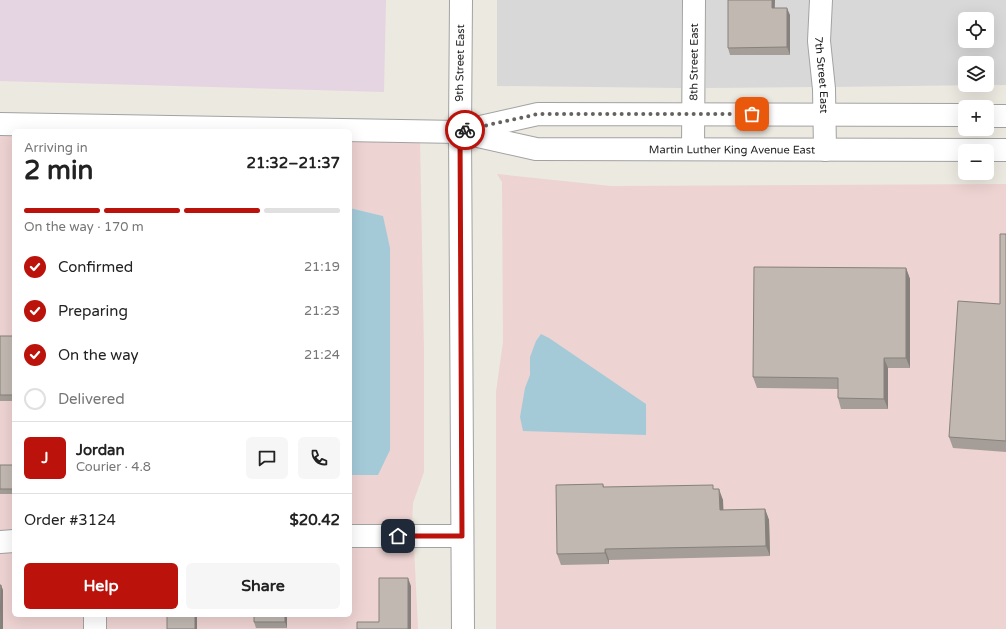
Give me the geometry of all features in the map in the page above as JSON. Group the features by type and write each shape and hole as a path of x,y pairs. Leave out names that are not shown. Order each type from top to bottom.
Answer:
{"street":[{"name":"9th Street East","path":"461,0 460,132 463,629"},
{"name":"8th Street East","path":"693,149 694,0"},
{"name":"7th Street East","path":"821,0 819,41 824,89 825,150"},
{"name":"Martin Luther King Avenue East","path":"460,132 538,114 958,115"},
{"path":"994,116 1006,116"},
{"name":"Martin Luther King Avenue East","path":"0,124 85,128 220,129"},
{"name":"Martin Luther King Avenue East","path":"352,131 460,132 536,149 1006,150"},
{"path":"352,536 462,536"},
{"path":"0,542 12,541"},
{"path":"94,617 95,629"}],"shaded area":[{"path":"0,0 386,0 384,92 0,81"},
{"path":"497,0 682,0 681,88 497,86"},
{"path":"706,0 811,0 810,40 812,87 706,88"},
{"path":"831,0 1006,0 1006,85 994,85 994,56 958,56 958,85 832,87 829,40"},
{"path":"0,131 12,131 12,530 0,531"},
{"path":"352,139 420,139 424,352 424,472 413,503 412,525 352,525 352,475 378,475 383,216 352,208"},
{"path":"497,174 611,186 1006,184 1006,629 496,629 496,392 503,342 502,182"},
{"path":"352,547 414,547 418,629 104,629 104,617 352,617"},
{"path":"0,552 12,552 12,617 85,617 85,629 0,629"}],"water":[{"path":"352,208 383,216 390,248 390,450 378,475 352,475"},
{"path":"541,334 646,404 646,435 523,431 520,417 525,388 530,375 530,357 536,341"}],"building":[{"path":"728,0 772,0 772,8 787,8 787,47 728,48"},
{"path":"1000,234 1006,234 1006,441 949,437 958,301 1000,304"},
{"path":"754,267 906,268 906,358 884,358 884,399 838,398 838,378 753,377"},
{"path":"0,336 12,336 12,395 0,395"},
{"path":"0,465 12,465 12,489 0,489"},
{"path":"603,484 603,487 713,485 713,489 719,489 720,510 765,509 766,546 605,549 605,553 557,554 556,485"},
{"path":"379,578 408,578 408,629 357,629 357,622 379,622"},
{"path":"0,585 1,585 0,629"},
{"path":"167,617 195,617 195,629 167,629"},
{"path":"254,617 285,617 285,622 254,622"}],"way so far":[{"path":"465,130 538,114 752,114"}],"route":[{"path":"398,536 462,536 460,132 465,130"}]}
